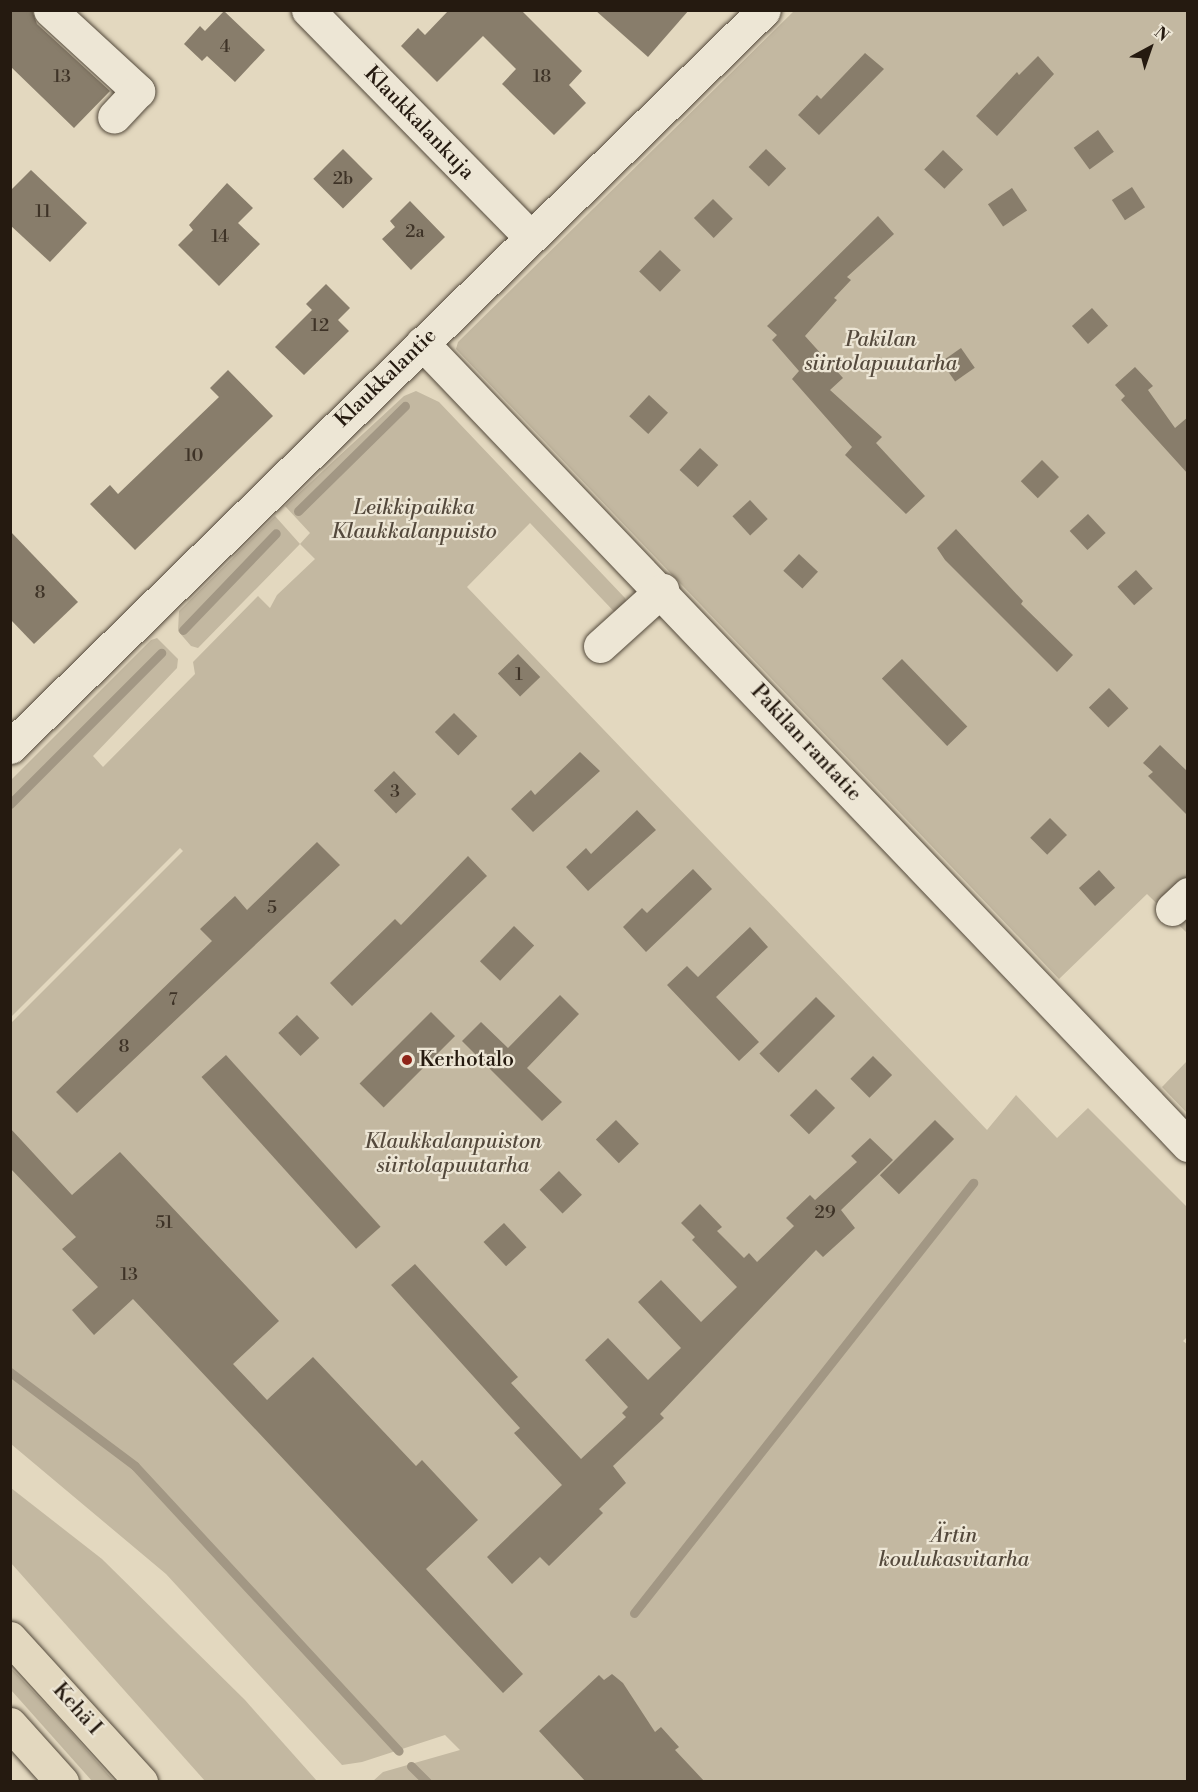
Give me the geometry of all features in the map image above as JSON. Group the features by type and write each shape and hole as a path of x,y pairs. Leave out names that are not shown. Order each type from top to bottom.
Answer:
{"highway":[{"name":"Kehä I","path":"10,1638 141,1782"},
{"path":"10,1724 62,1782"}],"street":[{"path":"50,10 138,91 114,117"},
{"name":"Klaukkalankuja","path":"308,10 530,236"},
{"name":"Klaukkalantie","path":"10,747 530,236 764,10"},
{"name":"Pakilan rantatie","path":"422,343 662,590 1188,1145"},
{"path":"600,646 662,590"}],"green space":[{"name":"Pakilan siirtolapuutarha","path":"794,11 1187,11 1187,933 1147,894 1059,979 456,349 458,342"},
{"name":"Klaukkalanpuiston siirtolapuutarha","path":"416,391 439,402 625,598 629,608 622,620 530,523 467,587 987,1130 1016,1095 1057,1138 1088,1108 1187,1207 1188,1336 1183,1341 1188,1345 1187,1781 373,1781 383,1772 460,1750 445,1735 362,1762 342,1765 166,1574 11,1444 11,1023 183,851 180,848 11,1017 11,780 151,640 157,638 178,659 177,668 93,756 103,767 195,674 193,662 258,596 270,608 277,595 315,559 300,544 310,533 285,506 404,396"},
{"path":"275,516 300,544 198,648 191,646 178,631 179,611"},
{"path":"1187,1061 1187,1113 1162,1087"},
{"path":"11,1488 102,1559 245,1700 317,1781 205,1781 11,1563"},
{"path":"11,1668 114,1781 92,1781 11,1690"}],"building":[{"path":"10,10 32,10 37,24 110,91 74,128 10,66"},
{"path":"595,10 689,10 648,57"},
{"path":"224,11 265,50 235,82 207,56 202,61 184,44 200,26 205,31"},
{"path":"448,11 522,11 582,71 569,85 586,103 554,135 502,84 516,69 483,36 437,82 401,46 418,28 425,35"},
{"path":"865,53 884,69 819,135 798,115 817,95 821,99"},
{"path":"1038,56 1054,74 997,136 976,116 1017,72 1019,75"},
{"path":"1098,130 1114,152 1090,169 1074,148"},
{"path":"343,149 373,179 343,208 313,179"},
{"path":"766,149 786,168 769,186 749,167"},
{"path":"943,150 963,169 944,189 924,169"},
{"path":"31,170 87,223 50,262 10,225 10,191"},
{"path":"227,183 253,208 238,223 260,244 219,286 178,245 193,230 189,225"},
{"path":"1132,187 1145,207 1125,220 1112,200"},
{"path":"1012,188 1027,210 1003,227 988,204"},
{"path":"713,199 733,219 714,238 694,218"},
{"path":"410,201 445,237 411,270 382,239 395,227 390,221"},
{"path":"878,216 894,234 847,277 851,280 834,298 837,300 805,336 843,378 830,390 882,437 876,443 925,496 906,514 845,455 852,447 792,379 799,371 772,340 777,335 767,326"},
{"path":"660,250 681,270 660,292 639,272"},
{"path":"326,284 350,308 338,320 349,331 304,375 275,347 312,310 306,304"},
{"path":"1092,308 1108,326 1088,344 1072,326"},
{"path":"961,348 975,368 955,381 941,362"},
{"path":"1135,367 1153,386 1148,390 1175,428 1188,417 1188,474 1121,400 1125,396 1115,385"},
{"path":"228,370 273,416 135,550 90,504 110,485 118,494 219,397 210,388"},
{"path":"649,395 668,413 648,434 629,416"},
{"path":"700,448 718,465 698,487 680,470"},
{"path":"1042,460 1059,477 1038,498 1021,481"},
{"path":"750,500 768,519 750,535 732,516"},
{"path":"1088,514 1106,533 1087,550 1070,531"},
{"path":"956,529 1023,601 1021,604 1073,655 1057,672 945,560 937,548"},
{"path":"10,531 78,602 34,644 10,619"},
{"path":"799,554 818,572 802,589 783,571"},
{"path":"1136,570 1153,589 1134,605 1117,587"},
{"path":"518,654 540,677 520,696 498,673"},
{"path":"902,659 967,727 947,746 882,678"},
{"path":"1109,688 1128,708 1108,728 1089,707"},
{"path":"454,713 477,736 458,755 435,732"},
{"path":"1160,745 1188,772 1188,816 1148,776 1153,772 1143,763"},
{"path":"580,752 600,771 533,832 511,809 531,790 535,795"},
{"path":"394,771 416,794 396,813 374,790"},
{"path":"637,810 656,830 588,891 566,867 586,848 591,854"},
{"path":"1050,818 1067,835 1047,855 1030,838"},
{"path":"317,842 340,865 77,1113 56,1092 212,941 200,929 235,896 247,910"},
{"path":"468,856 487,876 352,1006 330,983 395,919 401,925"},
{"path":"693,869 712,889 646,952 623,927 642,908 647,913"},
{"path":"1099,870 1115,888 1095,906 1079,888"},
{"path":"514,926 534,945 500,981 480,961"},
{"path":"750,927 768,947 716,997 759,1042 739,1061 667,985 687,966 698,977"},
{"path":"560,995 579,1014 527,1068 562,1102 542,1121 462,1041 481,1022 508,1048"},
{"path":"816,997 835,1016 779,1073 759,1054"},
{"name":"Kerhotalo","path":"431,1012 455,1036 384,1107 360,1083"},
{"path":"297,1015 319,1038 301,1056 278,1033"},
{"path":"226,1055 381,1227 356,1249 201,1077"},
{"path":"873,1056 892,1075 869,1098 850,1079"},
{"path":"816,1089 835,1108 809,1134 790,1115"},
{"path":"616,1120 639,1144 619,1163 596,1139"},
{"path":"935,1120 954,1139 899,1194 880,1175"},
{"path":"10,1128 72,1195 120,1152 279,1321 233,1364 267,1400 313,1357 416,1466 422,1460 478,1520 426,1569 523,1674 503,1693 133,1299 94,1335 72,1310 98,1287 62,1249 76,1237 10,1168"},
{"path":"870,1138 893,1160 841,1210 855,1228 823,1257 816,1250 660,1414 664,1418 613,1466 626,1483 599,1509 603,1513 549,1566 540,1557 512,1584 487,1557 562,1485 514,1433 520,1428 391,1285 415,1264 518,1377 511,1383 581,1459 626,1417 622,1413 628,1407 585,1360 608,1338 648,1380 681,1348 638,1302 661,1280 701,1322 737,1287 692,1240 695,1237 681,1223 700,1204 722,1227 717,1231 744,1258 749,1253 757,1262 794,1226 786,1218 810,1195 815,1200 857,1162 851,1156"},
{"path":"559,1171 582,1195 563,1213 540,1190"},
{"path":"504,1223 527,1247 506,1266 484,1242"},
{"path":"612,1674 623,1683 655,1732 661,1727 679,1747 675,1750 705,1782 586,1782 539,1731 599,1675 604,1680"}],"waterway":[{"path":"298,511 405,406"},
{"path":"183,630 276,533"},
{"path":"10,804 161,653"},
{"path":"634,1613 973,1183"},
{"path":"10,1372 135,1466 399,1751"},
{"path":"411,1766 427,1782"}],"place":[{"name":"Kerhotalo","path":"407,1060"}],"park label":[{"name":"Leikkipaikka Klaukkalanpuisto","path":"414,520"},
{"name":"Ärtin koulukasvitarha","path":"954,1548"}]}
